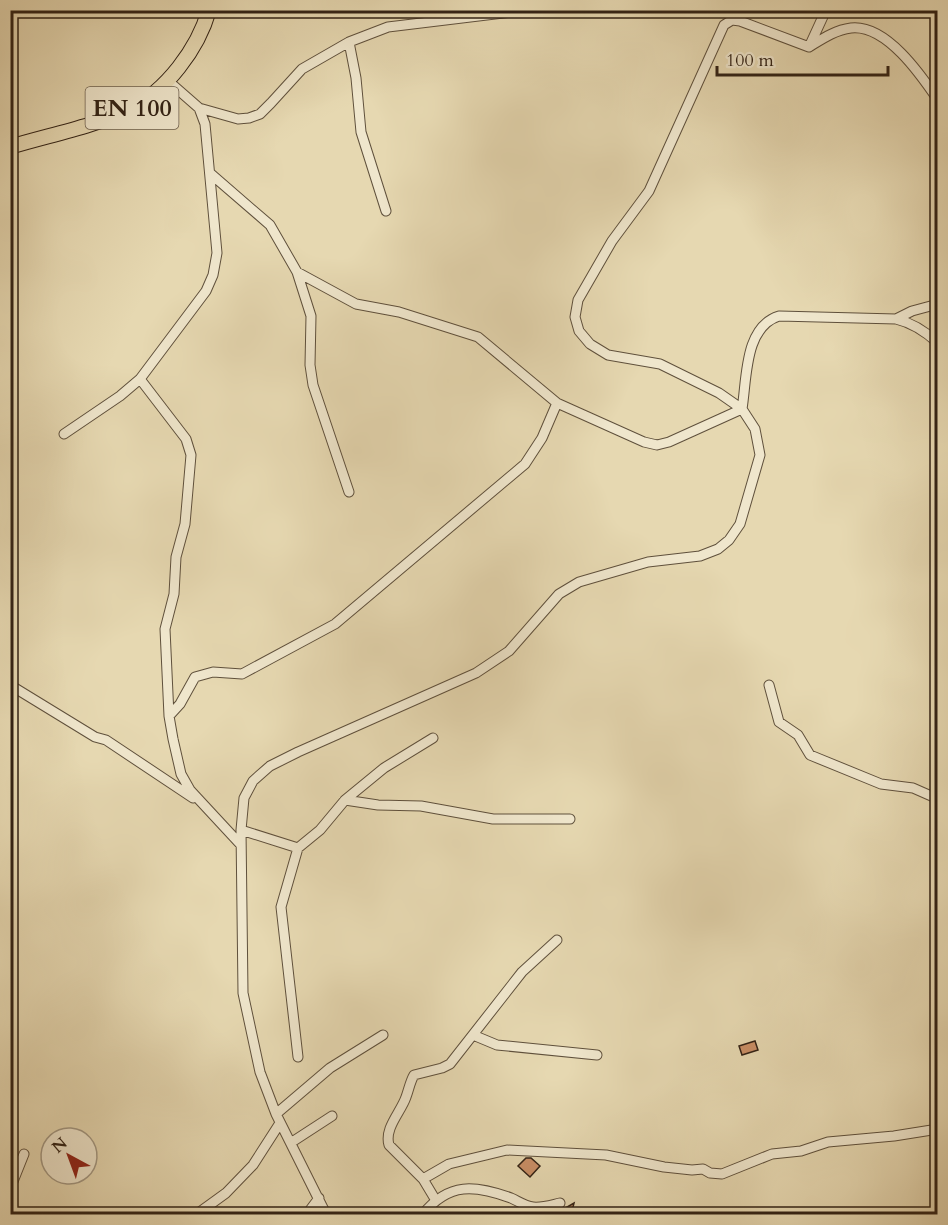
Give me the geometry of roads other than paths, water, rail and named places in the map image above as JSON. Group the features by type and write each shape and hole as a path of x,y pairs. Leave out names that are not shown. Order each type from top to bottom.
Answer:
{"main road":[{"name":"EN 100","path":"10,147 130,109 167,80 189,54 209,10"}],"street":[{"path":"199,108 238,119 260,114 302,69 349,42 387,27 528,10"},
{"path":"809,47 824,12"},
{"path":"326,1215 292,1142 278,1119 260,1072 243,993 241,830 244,798 253,781 270,766 476,673 509,651 559,594 579,582 648,562 700,556 718,549 729,540 740,524 759,454 755,429 742,409 720,393 660,364 608,355 590,344 579,331 574,317 578,300 612,241 649,191 724,25 732,20 740,21 809,47"},
{"path":"809,47 835,32 853,27 879,34 908,60 938,100"},
{"path":"349,42 356,78 361,132 387,211"},
{"path":"64,434 120,396 140,379 196,306 213,275 217,253 206,124 199,108 167,80"},
{"path":"211,174 270,225 297,272 311,316 310,365 313,386 349,492"},
{"path":"297,272 356,304 399,312 478,337 556,403 611,429 657,445 669,442 742,409"},
{"path":"896,320 912,311 938,304"},
{"path":"742,409 753,342 758,329 766,320 779,316 896,320 908,322 926,332 938,343"},
{"path":"140,379 186,439 191,455 185,525 176,557 174,594 165,629 169,716 181,774 198,801"},
{"path":"169,716 180,704 195,677 213,672 242,674 335,624 525,464 542,438 556,403"},
{"path":"10,685 95,737 106,740 198,801 241,845"},
{"path":"769,685 779,722 798,735 810,755 880,783 913,788 938,798"},
{"path":"298,1057 281,906 297,848 320,830 345,800 384,768 433,738"},
{"path":"345,800 378,805 422,806 493,819 570,819"},
{"path":"241,830 297,848"},
{"path":"435,1199 423,1179 389,1145 387,1138 414,1075 450,1064 522,972 556,940"},
{"path":"202,1213 226,1194 253,1165 278,1119 330,1068 383,1035"},
{"path":"473,1035 497,1046 597,1055"},
{"path":"292,1142 332,1116"},
{"path":"423,1179 449,1164 507,1150 606,1155 664,1167 703,1169 710,1173 722,1174 772,1154 801,1151 828,1142 883,1138 938,1129"},
{"path":"10,1189 24,1154"},
{"path":"423,1215 435,1199 453,1191 474,1189 510,1198 530,1207 540,1208 560,1203"},
{"path":"307,1215 319,1198"}]}
